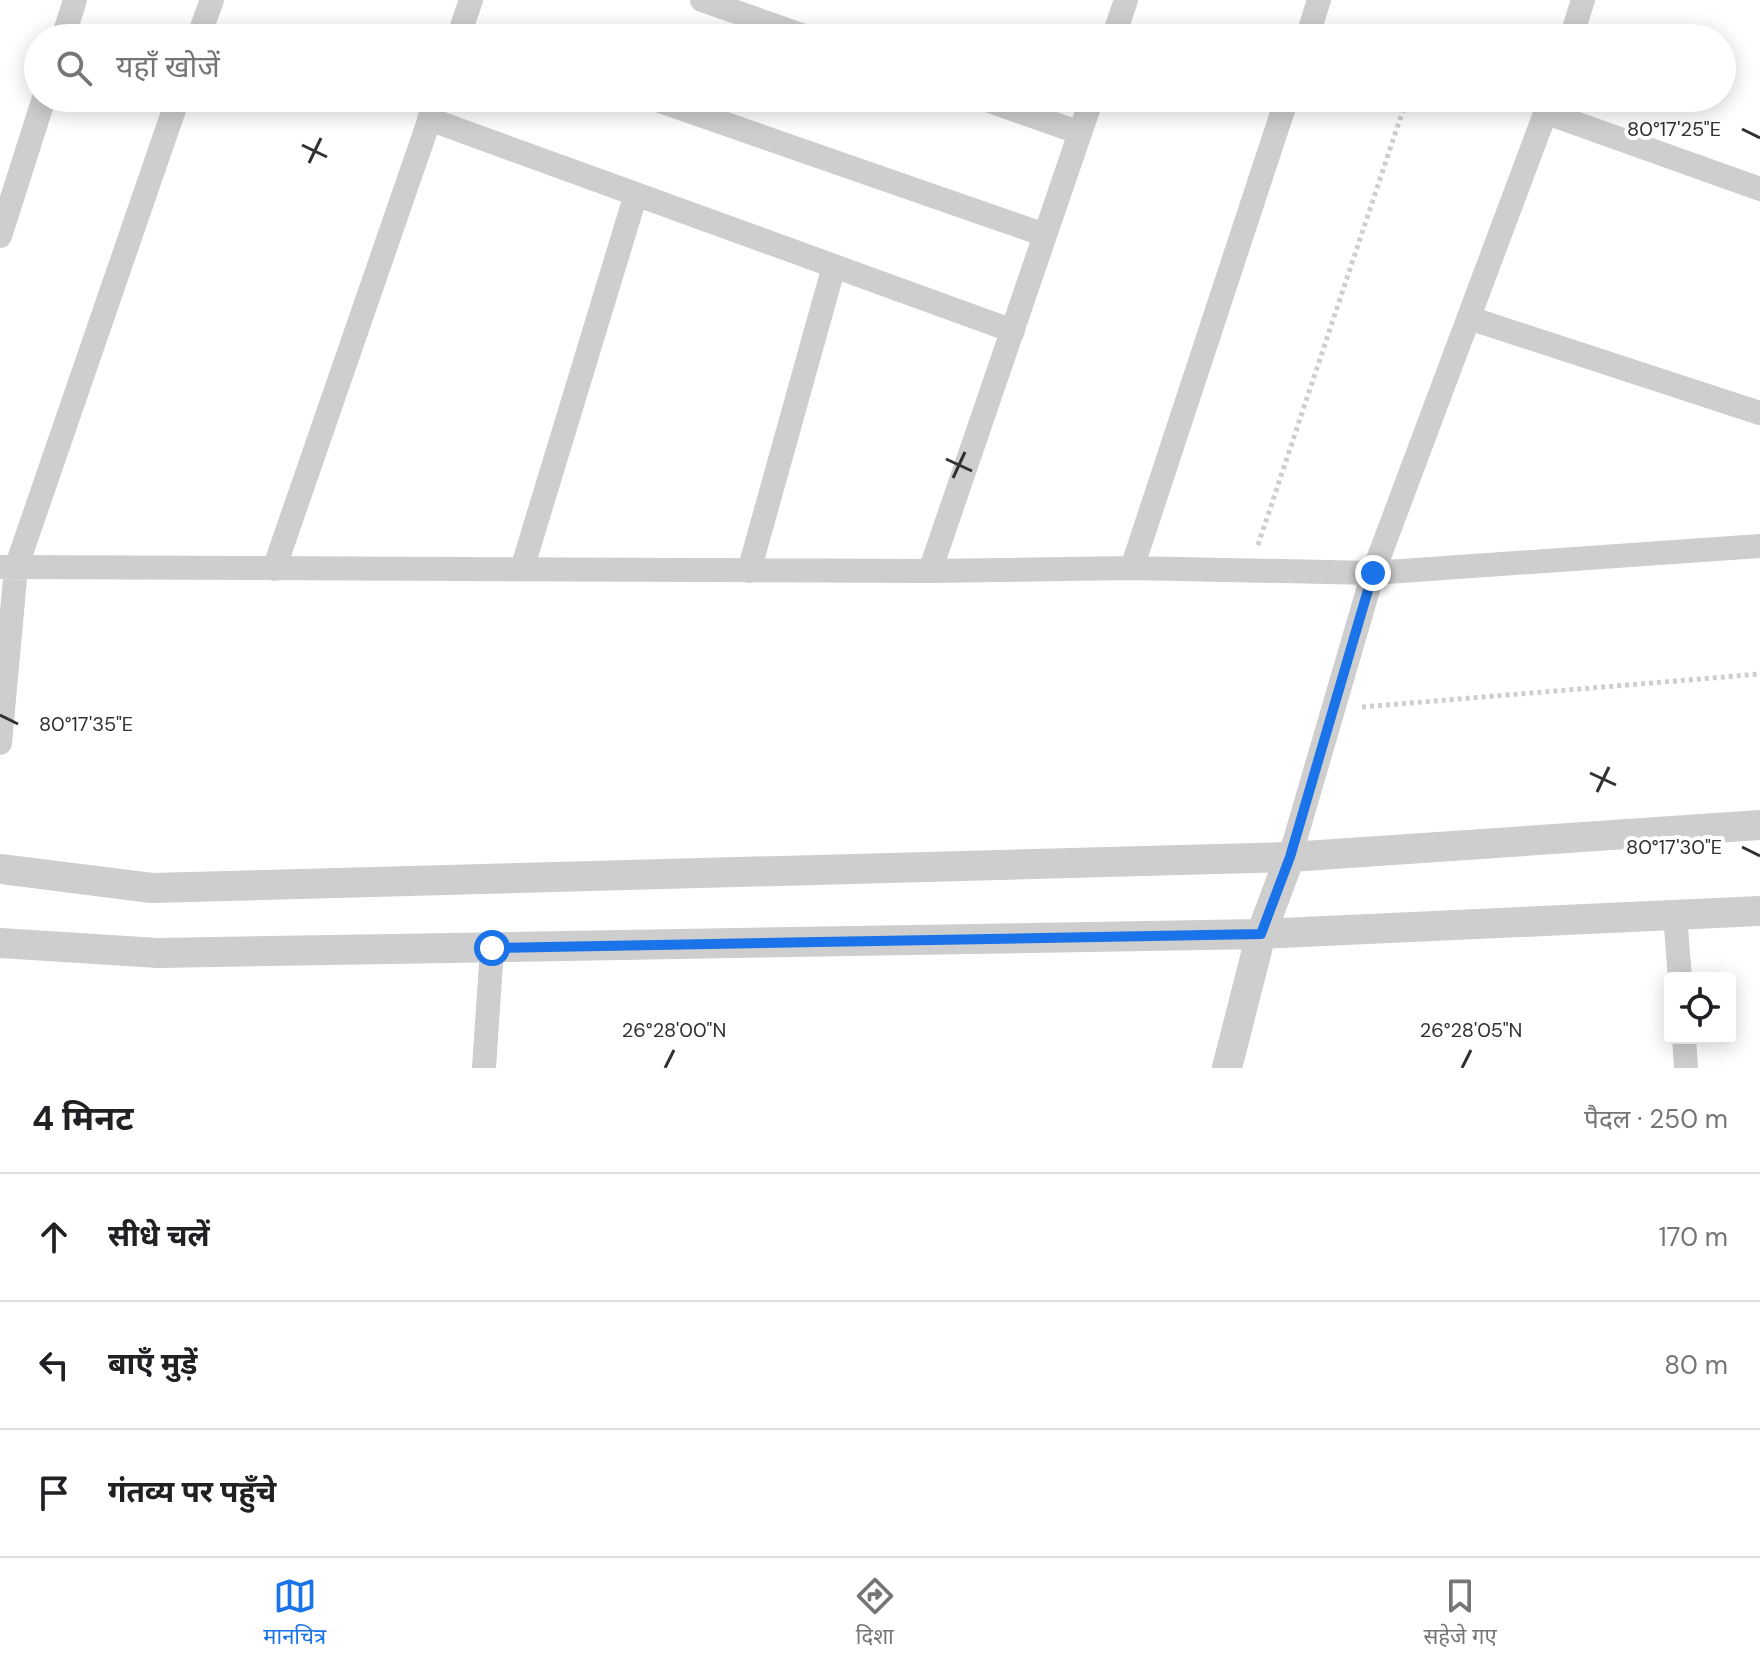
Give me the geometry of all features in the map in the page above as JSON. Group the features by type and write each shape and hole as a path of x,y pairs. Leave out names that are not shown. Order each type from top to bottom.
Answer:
{"street":[{"path":"67,24 75,0"},
{"path":"203,24 212,0"},
{"path":"463,24 471,0"},
{"path":"702,0 770,24"},
{"path":"1118,24 1126,0"},
{"path":"1311,24 1319,0"},
{"path":"1575,24 1583,0"},
{"path":"0,236 40,112"},
{"path":"0,743 8,568 173,112"},
{"path":"274,569 432,112"},
{"path":"442,112 636,194 1013,331"},
{"path":"691,112 1045,235"},
{"path":"1021,112 1080,133"},
{"path":"930,571 1087,112"},
{"path":"1132,568 1282,112"},
{"path":"1227,1068 1261,934 1290,857 1373,573 1546,112"},
{"path":"1567,112 1760,189"},
{"path":"522,569 636,194"},
{"path":"749,571 834,266"},
{"path":"1469,318 1760,413"},
{"path":"8,568 749,571 1132,568 1373,573 1760,546"},
{"path":"0,869 152,888 1290,857 1760,825"},
{"path":"0,943 158,953 492,948 1261,934 1760,911"},
{"path":"1675,915 1680,972"},
{"path":"484,1068 492,948"},
{"path":"1684,1044 1686,1068"}],"path":[{"path":"1249,572 1402,112"},
{"path":"1333,710 1760,674"}],"route":[{"path":"492,948 1261,934 1290,857 1373,573"}]}
